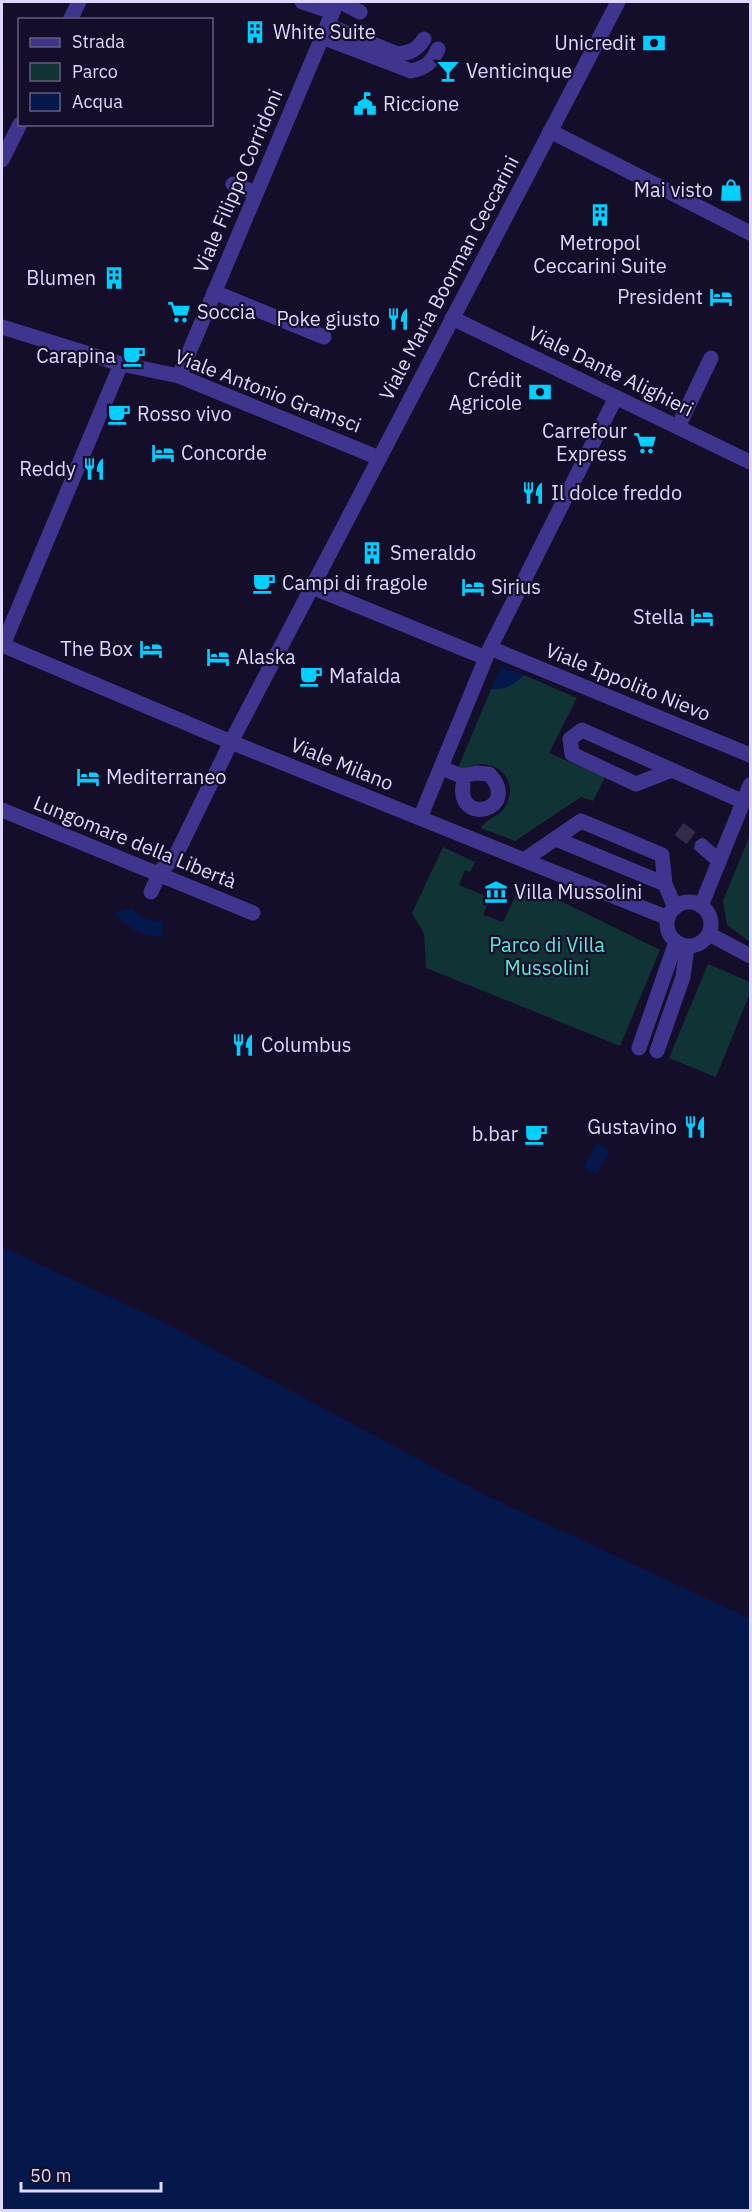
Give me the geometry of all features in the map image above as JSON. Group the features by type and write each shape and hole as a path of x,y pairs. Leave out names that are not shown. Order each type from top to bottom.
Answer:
{"street":[{"path":"71,18 79,2"},
{"path":"302,2 332,15 398,54 408,53 419,47 424,39"},
{"name":"Viale Maria Boorman Ceccarini","path":"151,892 161,870 175,857 231,742 618,2"},
{"path":"332,15 360,12"},
{"path":"332,15 411,71 422,69 434,59 438,49"},
{"name":"Viale Filippo Corridoni","path":"178,376 332,15"},
{"path":"3,152 18,126"},
{"path":"550,131 750,233"},
{"path":"233,184 256,193"},
{"path":"214,292 324,337"},
{"name":"Viale Dante Alighieri","path":"452,318 750,462"},
{"name":"Viale Antonio Gramsci","path":"2,327 121,364 178,376 380,458"},
{"path":"678,427 711,358"},
{"path":"2,646 121,364"},
{"path":"420,818 488,653 550,544 616,397"},
{"name":"Viale Ippolito Nievo","path":"312,587 750,755"},
{"name":"Viale Milano","path":"2,646 231,742 524,860 671,913"},
{"path":"672,770 636,784 573,754 570,739 582,730 672,770 744,802"},
{"path":"441,768 462,776 476,773 489,774 498,783 499,797 493,806 482,810 471,808 464,799 463,785"},
{"path":"701,906 750,785"},
{"name":"Lungomare della Libertà","path":"2,810 253,913"},
{"path":"524,860 581,821 662,855 671,913 668,931 682,944 700,944 709,934 711,918 701,906 687,902 671,913"},
{"path":"556,839 665,884"},
{"path":"702,846 719,861"},
{"path":"709,934 750,956"},
{"path":"639,1048 682,944"},
{"path":"657,1051 683,977 682,944"}],"green space":[{"path":"524,675 577,698 549,753 605,777 593,801 581,797 515,841 481,828 505,808 510,792 505,775 490,765 470,766 460,771 458,768 491,689 509,685"},
{"path":"750,835 750,942 727,925 723,901"},
{"name":"Parco di Villa Mussolini","path":"443,847 475,862 470,872 465,870 459,885 490,898 483,915 503,922 522,882 660,950 620,1046 426,968 424,934 412,913"},
{"path":"708,964 750,982 750,993 716,1077 669,1058"}],"water":[{"path":"501,666 524,675 509,686 491,689"},
{"path":"132,908 145,918 163,921 163,937 136,931 114,913"},
{"path":"597,1143 610,1150 597,1174 584,1167"},
{"path":"2,1247 159,1320 483,1494 750,1619 750,2210 2,2210"}],"tunnel":[{"path":"679,829 702,846"}],"place":[{"name":"White Suite","path":"255,32"},
{"name":"Unicredit","path":"654,43"},
{"name":"Venticinque","path":"448,71"},
{"name":"Riccione","path":"365,104"},
{"name":"Mai visto","path":"731,190"},
{"name":"Metropol Ceccarini Suite","path":"600,215"},
{"name":"Blumen","path":"114,278"},
{"name":"President","path":"721,297"},
{"name":"Soccia","path":"179,312"},
{"name":"Poke giusto","path":"398,319"},
{"name":"Carapina","path":"134,356"},
{"name":"Crédit Agricole","path":"540,392"},
{"name":"Rosso vivo","path":"119,414"},
{"name":"Carrefour Express","path":"645,443"},
{"name":"Concorde","path":"163,453"},
{"name":"Reddy","path":"94,469"},
{"name":"Il dolce freddo","path":"533,493"},
{"name":"Smeraldo","path":"372,553"},
{"name":"Campi di fragole","path":"264,583"},
{"name":"Sirius","path":"473,587"},
{"name":"Stella","path":"702,617"},
{"name":"The Box","path":"151,649"},
{"name":"Alaska","path":"218,657"},
{"name":"Mafalda","path":"311,676"},
{"name":"Mediterraneo","path":"88,777"},
{"name":"Villa Mussolini","path":"496,892"},
{"name":"Columbus","path":"243,1045"},
{"name":"Gustavino","path":"695,1127"},
{"name":"b.bar","path":"536,1134"}]}
